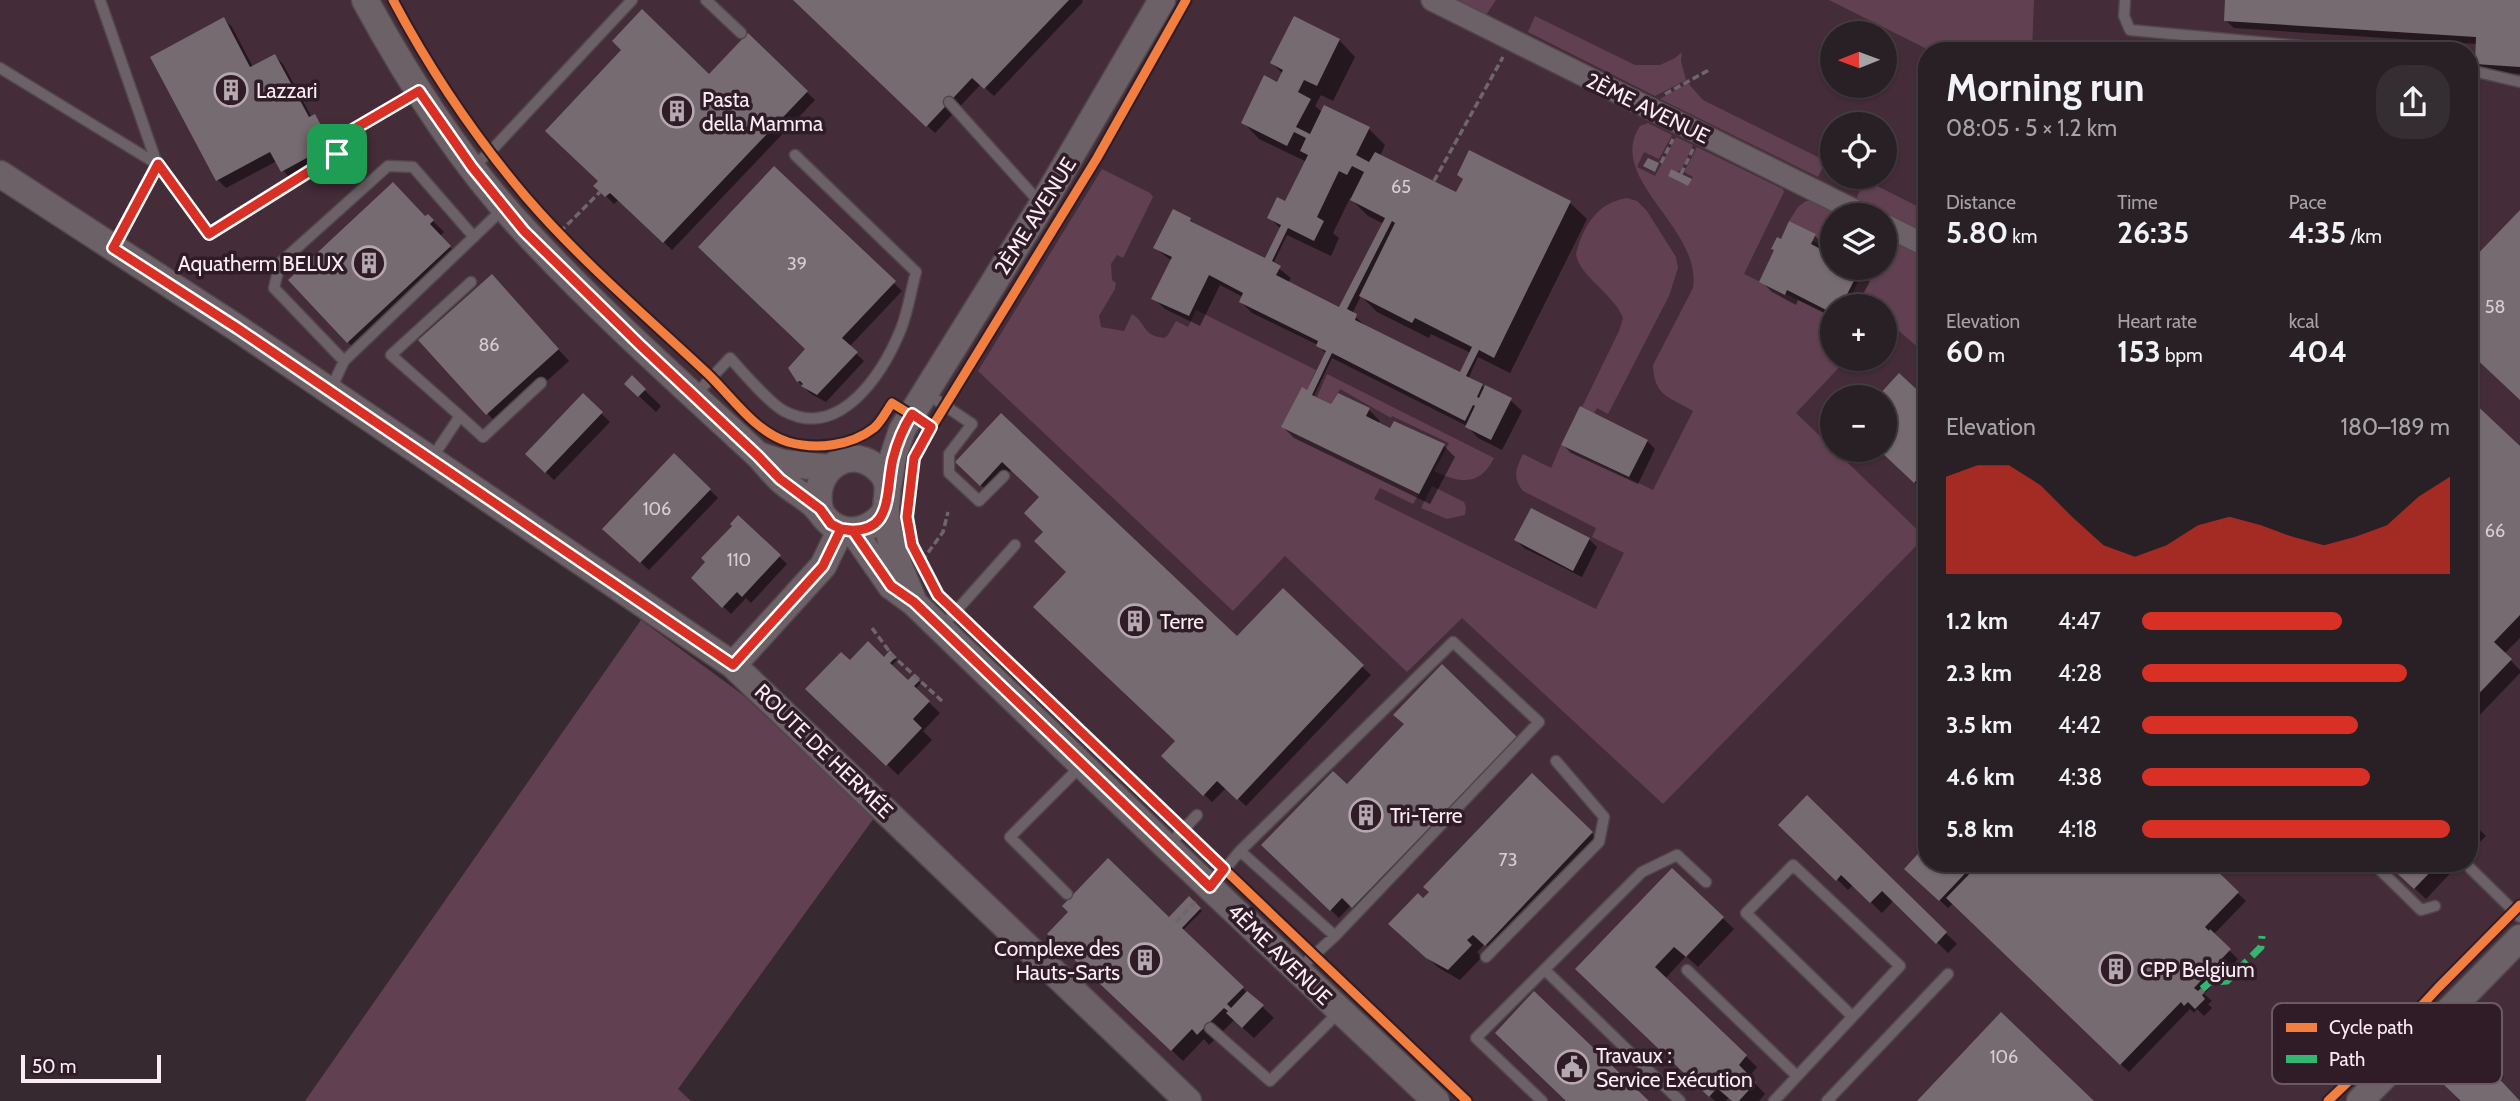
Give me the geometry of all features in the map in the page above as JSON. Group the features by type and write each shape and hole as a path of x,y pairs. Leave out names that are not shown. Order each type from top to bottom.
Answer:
{"street":[{"name":"4ÈME AVENUE","path":"365,0 419,91 472,167 505,208 588,295 780,479 820,509 831,524 847,530 891,586 914,602 1167,847 1436,1101"},
{"name":"2ÈME AVENUE","path":"887,498 893,457 902,429 1042,205 1162,0"},
{"name":"2ÈME AVENUE","path":"1432,0 1840,203"},
{"name":"ROUTE DE HERMÉE","path":"0,174 330,391 733,665 1188,1101"},
{"path":"1897,231 1918,242"},
{"name":"2ÈME AVENUE","path":"855,459 902,429"},
{"name":"4ÈME AVENUE","path":"758,456 783,463 829,468 855,459"},
{"path":"733,665 823,566 847,530 865,529 876,523 887,498 880,471 869,463 855,459"},
{"path":"820,509 818,487 829,468"},
{"name":"4ÈME AVENUE","path":"887,498 892,545 914,602"},
{"path":"823,566 838,562 876,566"},
{"path":"2457,1003 2520,939"},
{"path":"2360,1101 2377,1084"}],"lane":[{"path":"100,0 158,164 209,234 337,154 349,132 419,91"},
{"path":"472,167 490,152 632,0"},
{"path":"706,0 741,33"},
{"path":"2125,0 2124,16 2130,30 2258,42"},
{"path":"0,68 158,164"},
{"path":"2478,72 2520,82"},
{"path":"949,102 1042,205"},
{"path":"694,396 730,358 782,410 802,418 820,418 838,412 854,401 878,372 901,328 916,272 794,155"},
{"path":"113,248 158,164"},
{"path":"344,361 274,288 280,263 388,166 413,167 474,237"},
{"path":"330,391 344,361 505,208"},
{"path":"471,282 391,355 483,437 541,383"},
{"path":"926,393 972,424 949,454 949,473 979,501 1004,476"},
{"path":"430,460 460,416"},
{"path":"940,629 1015,545"},
{"path":"1210,887 1240,851 1453,642 1539,722 1335,936 1298,970"},
{"path":"1486,957 1599,842 1604,817 1556,761"},
{"path":"1067,894 1010,836 1082,765"},
{"path":"1167,847 1197,815"},
{"path":"1240,851 1335,936"},
{"path":"1542,1101 1476,1038 1643,872 1677,855 1706,881"},
{"path":"1774,1101 1899,966 1793,865 1746,912 1852,1016"},
{"path":"2382,872 2421,910 2435,906"},
{"path":"2474,872 2520,917"},
{"path":"1545,970 1680,1101"},
{"path":"1687,970 1797,1076"},
{"path":"1827,1101 1948,974"},
{"path":"1210,1028 1270,1081 1340,1010"}],"path":[{"path":"1434,181 1507,49"},
{"path":"1661,163 1675,134"},
{"path":"1681,174 1696,144"},
{"path":"561,232 600,192"},
{"path":"552,224 569,242"},
{"path":"926,573 918,558 943,532 948,512"},
{"path":"872,628 913,681 942,701"},
{"path":"887,660 892,655"}],"shaded area":[{"path":"0,0 2520,0 2520,1101 1201,1101 762,685 0,161"},
{"path":"1454,0 1496,0 1486,15"},
{"path":"1829,0 2034,0 2032,42 1918,42 1918,44 1897,34 1897,21 1871,21"},
{"path":"1535,16 1635,65 1660,65 1682,52 1681,61 1686,80 1655,96 1528,32"},
{"path":"1688,83 1703,100 1820,158 1820,173 1818,177 1660,99"},
{"path":"1648,123 1672,135 1659,159 1644,152 1637,167 1655,176 1676,137 1693,145 1681,170 1677,172 1671,169 1668,176 1688,186 1693,177 1684,172 1697,147 1783,189 1784,192 1744,274 1820,310 1820,371 1836,371 1796,413 1820,436 1820,462 1847,462 1918,530 1918,544 1663,804 1462,618 1407,672 1285,556 1233,611 978,371 1102,169 1153,197 1123,258 1117,255 1111,264 1112,280 1116,283 1099,316 1101,327 1124,331 1132,314 1151,334 1164,338 1176,321 1188,327 1196,310 1316,370 1307,390 1282,427 1419,494 1413,504 1380,488 1374,499 1596,609 1624,553 1592,537 1596,528 1523,491 1516,473 1523,454 1551,468 1561,445 1653,490 1693,411 1670,399 1660,390 1656,384 1653,365 1693,288 1692,266 1684,244 1644,184 1635,165 1633,146 1640,126"},
{"path":"1861,189 1883,189 1918,206 1918,232 1897,221 1897,203 1859,202 1857,197"},
{"path":"1627,198 1637,201 1647,211 1676,257 1678,268 1669,296 1608,414 1597,408 1594,413 1582,407 1623,318 1619,309 1583,270 1576,254 1593,217 1608,204"},
{"path":"1806,201 1820,205 1820,245 1813,241 1816,234 1789,221 1798,207"},
{"path":"1897,243 1918,253 1918,347 1897,329 1897,294 1852,294 1859,280 1897,280"},
{"path":"1327,374 1494,458 1482,474 1468,480 1452,478 1434,471 1449,443 1392,416 1391,418 1340,389 1331,404 1317,397"},
{"path":"1432,486 1464,502 1465,515 1447,519 1421,508"},
{"path":"641,620 743,695 874,818 678,1089 691,1101 305,1101"}],"building":[{"path":"793,0 1069,0 984,89 972,78 926,127"},
{"path":"2225,0 2520,0 2520,67 2478,64 2476,37 2224,21"},
{"name":"Pasta della Mamma","path":"642,9 709,74 748,33 808,91 663,243 610,193 605,197 593,186 598,181 545,131 621,50 612,41"},
{"path":"1294,16 1340,39 1317,86 1304,80 1298,92 1311,99 1296,127 1310,134 1324,105 1370,127 1356,155 1369,162 1375,152 1456,192 1463,179 1457,175 1469,150 1571,201 1494,358 1479,350 1466,376 1483,384 1477,397 1479,398 1485,385 1512,398 1491,440 1465,427 1475,406 1473,405 1465,421 1332,353 1312,395 1331,404 1338,393 1370,408 1366,416 1390,428 1394,421 1445,444 1419,494 1281,427 1302,387 1307,390 1326,351 1316,346 1318,341 1239,302 1243,293 1209,275 1189,316 1151,299 1172,257 1153,248 1173,209 1191,218 1190,221 1265,258 1281,225 1267,218 1277,197 1285,201 1308,155 1300,151 1306,138 1294,132 1287,146 1241,123 1264,75 1277,82 1283,70 1270,63","holes":["1352,166 1364,172 1350,200 1385,218 1339,307 1276,275 1281,266 1272,261 1288,228 1314,241 1324,221 1317,217 1339,171 1347,175","1392,221 1395,223 1359,296 1412,323 1415,318 1472,347 1460,372 1355,320 1357,314 1347,309"]},
{"name":"Lazzari","path":"224,17 250,67 275,54 309,117 315,114 321,125 315,128 325,148 281,172 270,152 216,181 150,57"},
{"path":"1648,158 1659,163 1655,172 1643,166"},
{"path":"774,166 896,281 842,338 858,352 817,395 801,386 803,384 797,382 788,368 805,349 698,247"},
{"path":"1671,169 1692,179 1688,186 1668,176"},
{"name":"Aquatherm BELUX","path":"393,182 425,216 428,214 434,220 430,224 451,246 347,343 288,280"},
{"path":"2520,210 2520,400 2478,360 2478,254"},
{"path":"1789,221 1816,234 1811,244 1820,249 1820,280 1854,280 1847,294 1820,294 1820,307 1787,290 1785,295 1759,282 1777,237 1781,239"},
{"path":"492,274 559,349 486,415 418,340"},
{"path":"1899,373 1918,391 1918,479 1914,483 1892,462 1897,462 1897,385 1888,385"},
{"path":"632,375 646,389 638,397 624,384"},
{"path":"583,393 603,412 545,473 525,454"},
{"path":"1580,406 1648,440 1629,477 1561,445"},
{"path":"2478,406 2520,446 2520,615 2494,642 2512,659 2478,695"},
{"name":"Terre","path":"1001,413 1237,636 1283,588 1364,665 1237,800 1217,781 1203,796 1161,756 1175,741 1033,607 1066,572 1034,541 1043,532 1024,513 1039,497 1002,462 980,486 955,462"},
{"path":"674,453 711,489 640,563 602,529"},
{"path":"1531,508 1590,538 1573,571 1514,540"},
{"path":"738,515 781,555 742,597 737,592 722,608 691,578 705,562 701,558 732,526 730,524"},
{"path":"868,641 884,657 890,650 896,657 890,663 908,680 914,674 920,680 914,686 930,701 913,719 922,728 886,766 805,689 841,652 850,660"},
{"name":"Tri-Terre","path":"1442,664 1517,737 1352,908 1342,898 1330,911 1261,845 1333,771 1347,784 1404,724 1393,715"},
{"path":"1532,773 1593,832 1485,946 1473,935 1467,940 1472,945 1448,970 1426,958 1388,924 1418,893 1423,898 1429,892 1423,887"},
{"path":"1807,795 1947,932 1936,944 1882,891 1870,903 1841,875 1836,881 1778,825"},
{"path":"1918,854 1918,872 1966,872 1939,901 1904,869"},
{"name":"Complexe des Hauts-Sarts","path":"1108,858 1169,917 1189,896 1201,908 1182,928 1244,987 1227,1004 1231,1008 1247,991 1264,1005 1242,1028 1224,1008 1197,1035 1192,1029 1171,1051 1047,934 1068,912 1062,906"},
{"path":"1672,868 1724,917 1686,957 1674,947 1655,967 1747,1055 1739,1065 1756,1082 1739,1101 1732,1101 1717,1088 1709,1097 1575,969"},
{"name":"CPP Belgium","path":"1971,872 2218,872 2239,892 2205,927 2231,949 2194,988 2198,991 2201,988 2205,992 2202,995 2205,999 2195,1009 2188,1002 2184,1006 2181,1002 2120,1065 1946,898"},
{"path":"2396,872 2430,872 2414,889"},
{"name":"Travaux : Service Exécution","path":"1534,991 1649,1101 1566,1101 1495,1033"},
{"path":"2001,1012 2094,1101 1917,1101"},
{"path":"2502,1082 2520,1101 2461,1101 2443,1084 2502,1084"}],"marked path":[{"path":"2202,989 2210,982 2227,981 2261,947 2262,936"}],"cycle path":[{"path":"393,0 454,102 526,197 592,266 708,374 754,422 788,442 810,446 833,445 855,439 874,428 892,403 931,427"},
{"path":"1186,0 1097,158 913,458 907,517 912,545 938,595 1467,1101"},
{"path":"2424,1003 2520,905"},
{"path":"2328,1101 2346,1084"}],"place":[{"name":"Lazzari","path":"231,90"},
{"name":"Pasta della Mamma","path":"677,111"},
{"name":"Aquatherm BELUX","path":"369,263"},
{"name":"Terre","path":"1135,621"},
{"name":"Tri-Terre","path":"1366,815"},
{"name":"Complexe des Hauts-Sarts","path":"1145,960"},
{"name":"CPP Belgium","path":"2116,969"},
{"name":"Travaux : Service Exécution","path":"1572,1067"}],"route":[{"path":"337,154 209,234 158,164 113,248 237,328 733,665 823,566 841,529 853,531 865,529 882,516 889,495 893,457 902,429 912,414 931,427 914,458 907,517 912,545 938,595 1224,869 1210,887 914,602 891,586 853,531 831,524 820,509 780,479 524,231 472,167 419,91 349,132 337,154"}]}
